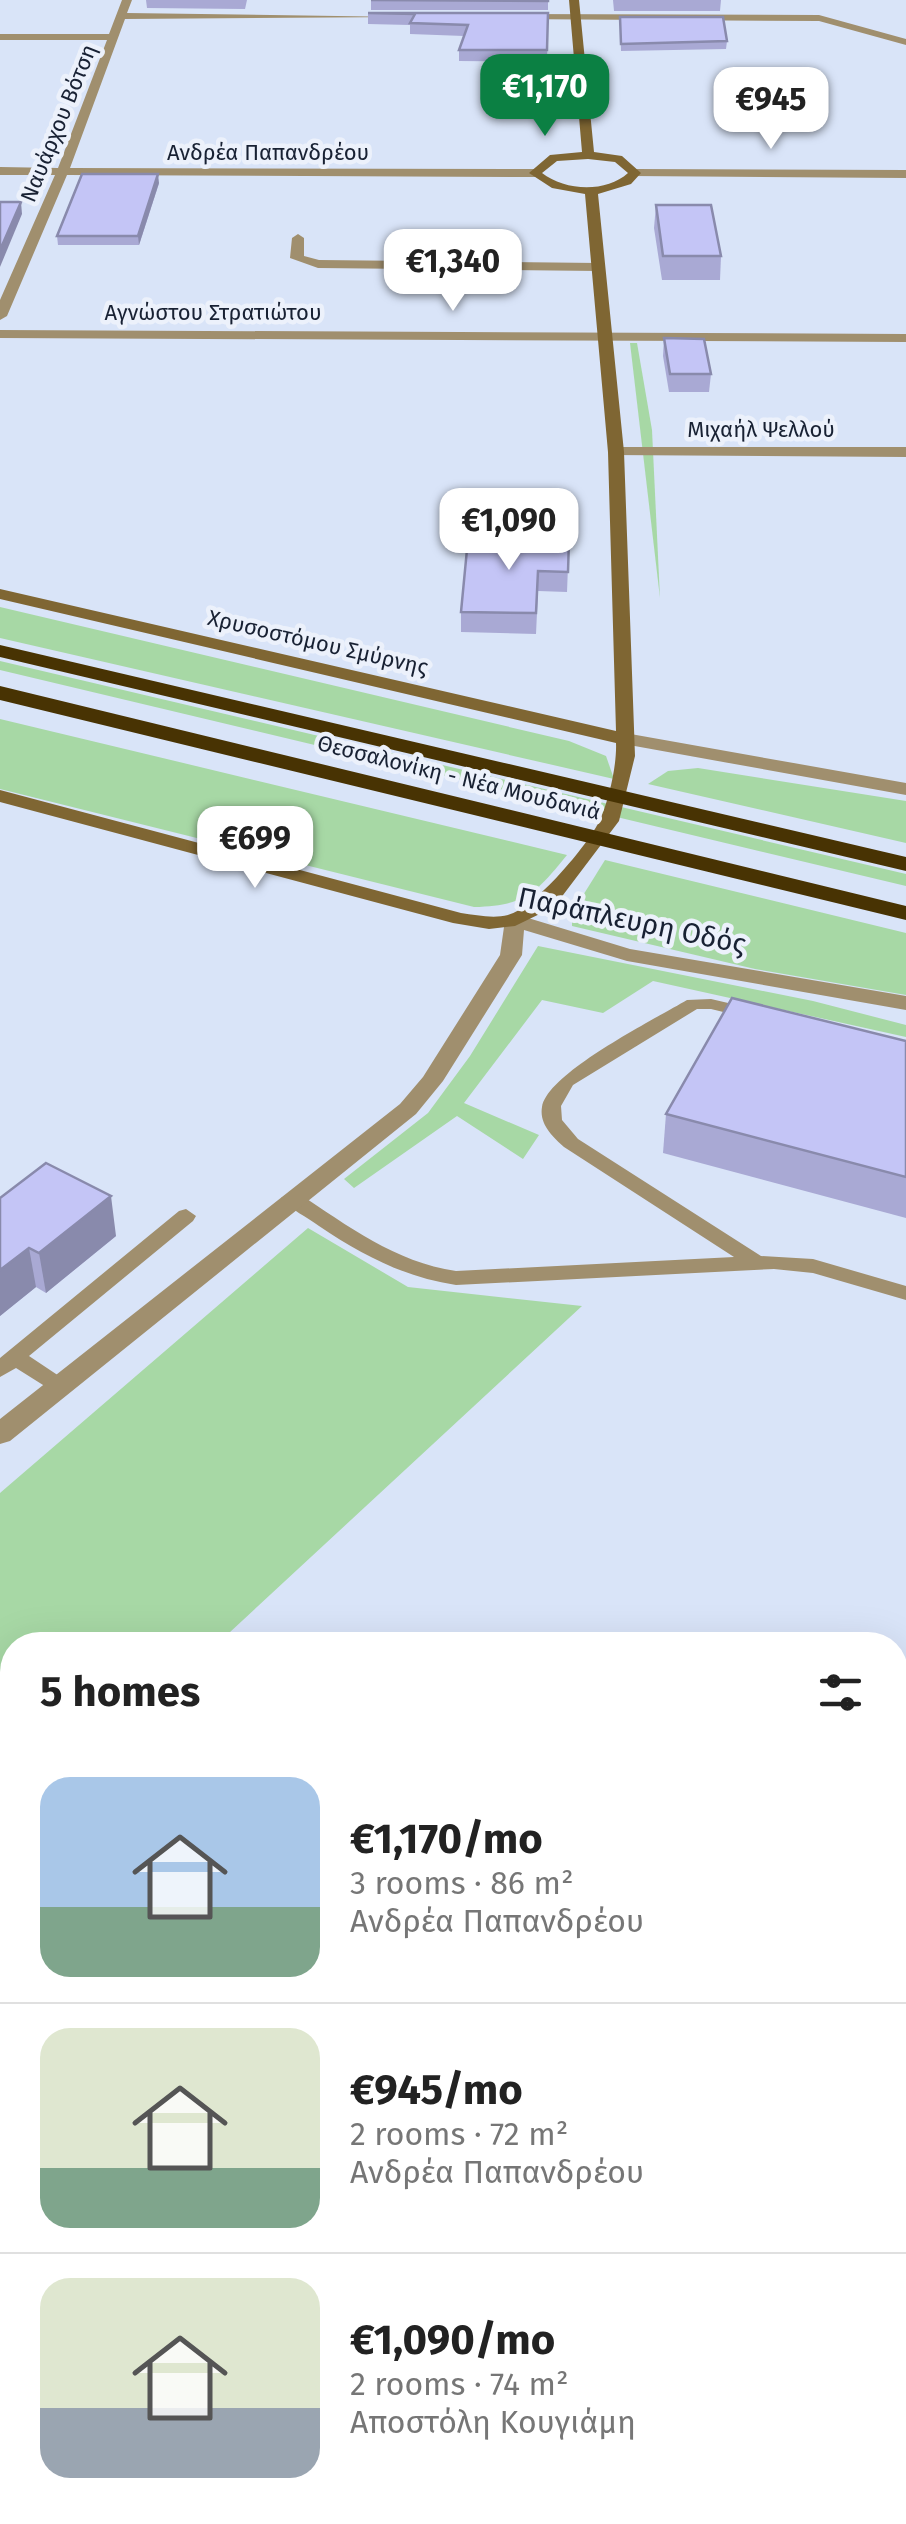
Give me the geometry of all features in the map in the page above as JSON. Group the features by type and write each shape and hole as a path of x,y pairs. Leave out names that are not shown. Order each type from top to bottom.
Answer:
{"highway":[{"name":"Θεσσαλονίκη - Νέα Μουδανιά","path":"0,652 906,864"},
{"name":"Θεσσαλονίκη - Νέα Μουδανιά","path":"0,693 906,913"}],"street":[{"name":"Ναυάρχου Βότση","path":"0,316 63,172 128,0"},
{"path":"394,16 396,0"},
{"path":"574,0 588,155"},
{"path":"730,0 735,18"},
{"path":"122,16 412,17"},
{"path":"503,17 824,18 906,42"},
{"path":"0,37 114,37"},
{"path":"635,173 626,183 591,189 557,186 535,173 548,160 588,155 618,159 635,173 906,174"},
{"name":"Ανδρέα Παπανδρέου","path":"0,171 535,173"},
{"path":"0,1434 290,1198 408,1109 432,1082 511,954 515,920 547,904 608,821 626,756 625,700 616,452 591,189"},
{"path":"298,238 297,258 318,264 598,267"},
{"name":"Αγνώστου Στρατιώτου","path":"0,334 906,338"},
{"name":"Μιχαήλ Ψελλού","path":"616,452 906,452"},
{"name":"Χρυσοστόμου Σμύρνης","path":"0,594 576,724 625,739"},
{"path":"576,724 625,700"},
{"path":"625,739 906,790"},
{"name":"Παράπλευρη Οδός","path":"0,796 422,910 489,923 515,920 626,955 906,1004"}],"lane":[{"path":"758,1263 570,1143 554,1129 548,1111 552,1096 567,1081 685,1008 711,1004 764,1017"},
{"path":"290,1198 398,1266 424,1276 456,1278 758,1263 813,1266 906,1293"},
{"path":"58,1385 7,1363 186,1216"}],"green space":[{"path":"630,343 637,343 652,430 660,598"},
{"path":"0,607 569,741 606,756 614,779 0,638"},
{"path":"0,661 906,874 906,886 0,670"},
{"path":"0,719 567,855 528,895 506,904 474,907 0,789"},
{"path":"698,768 906,801 906,843 648,784 668,771"},
{"path":"605,860 906,933 906,995 755,969 572,926 572,913"},
{"path":"538,946 813,1001 906,1025 906,1037 653,981 603,1013 542,1000 464,1103 539,1135 523,1159 457,1116 354,1188 344,1179 428,1113 470,1056"},
{"path":"308,1228 408,1287 582,1306 230,1632 0,1632 0,1493"}],"building":[{"path":"371,0 548,0 548,1"},
{"path":"368,13 548,13 547,50 459,50 468,25 410,23 415,14"},
{"path":"620,17 723,17 727,41 621,44"},
{"path":"82,174 158,174 138,236 57,236"},
{"path":"0,202 21,202 0,250"},
{"path":"656,205 711,205 721,256 663,256"},
{"path":"664,338 704,339 711,374 670,374"},
{"path":"468,539 569,540 568,572 538,571 536,613 461,612"},
{"path":"732,998 906,1041 906,1177 666,1114"},
{"path":"46,1163 111,1196 39,1253 29,1248 0,1270 0,1198"}]}
